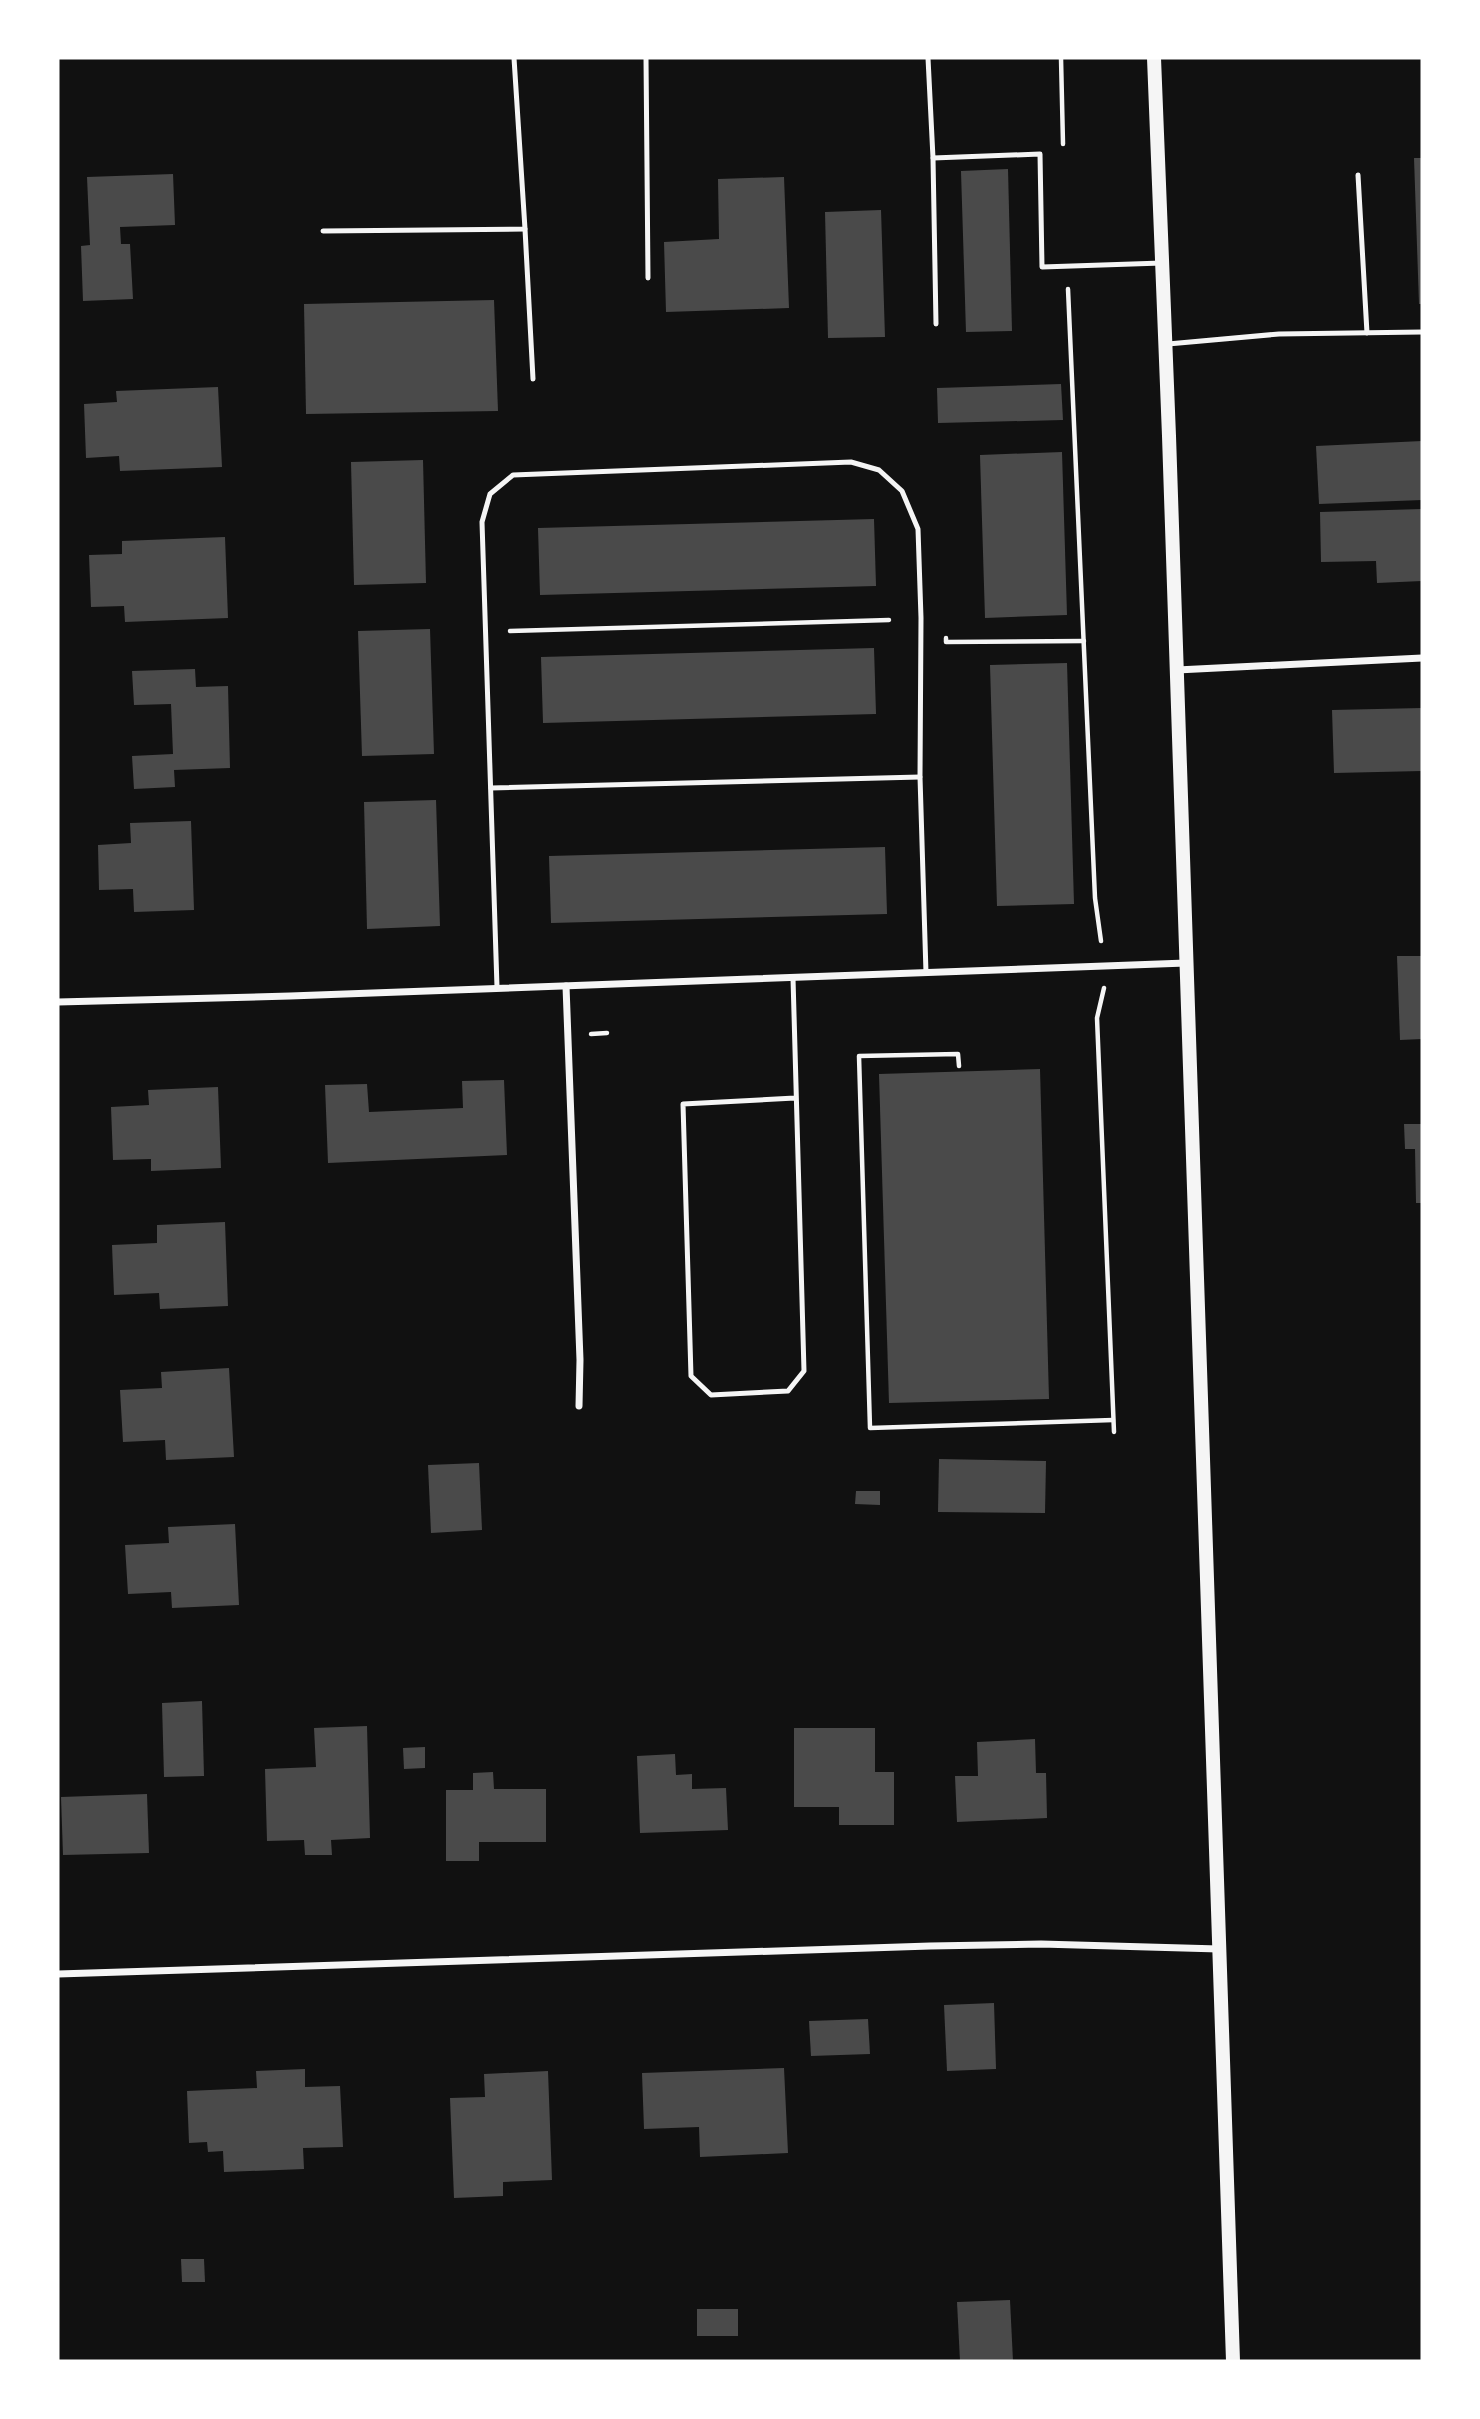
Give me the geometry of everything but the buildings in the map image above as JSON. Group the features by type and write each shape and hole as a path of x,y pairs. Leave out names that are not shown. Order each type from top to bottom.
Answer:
{"main road":[{"path":"1154,58 1233,2361"}],"street":[{"path":"1177,670 1422,658"},
{"path":"58,1002 1186,963"},
{"path":"566,986 579,1406"},
{"path":"58,1974 930,1946 1041,1944 1219,1949"}],"lane":[{"path":"513,58 533,379"},
{"path":"646,58 648,278"},
{"path":"928,58 936,324"},
{"path":"933,158 1040,154 1042,267 1162,263"},
{"path":"1358,175 1367,333"},
{"path":"323,231 525,229"},
{"path":"1165,344 1279,334 1422,332"},
{"path":"497,987 482,522 491,494 513,475 851,462 879,470 902,491 918,529 921,618 920,776 926,973"},
{"path":"491,788 920,776"},
{"path":"793,978 804,1371 788,1391 711,1395 691,1376 683,1104 795,1098"}],"path":[{"path":"1061,58 1063,148"},
{"path":"1067,267 1095,898 1101,942"},
{"path":"510,631 889,620"},
{"path":"945,630 946,642 1084,641"},
{"path":"1104,993 1097,1018 1114,1432"},
{"path":"958,1066 958,1054 859,1056 870,1428 1113,1420"}]}
